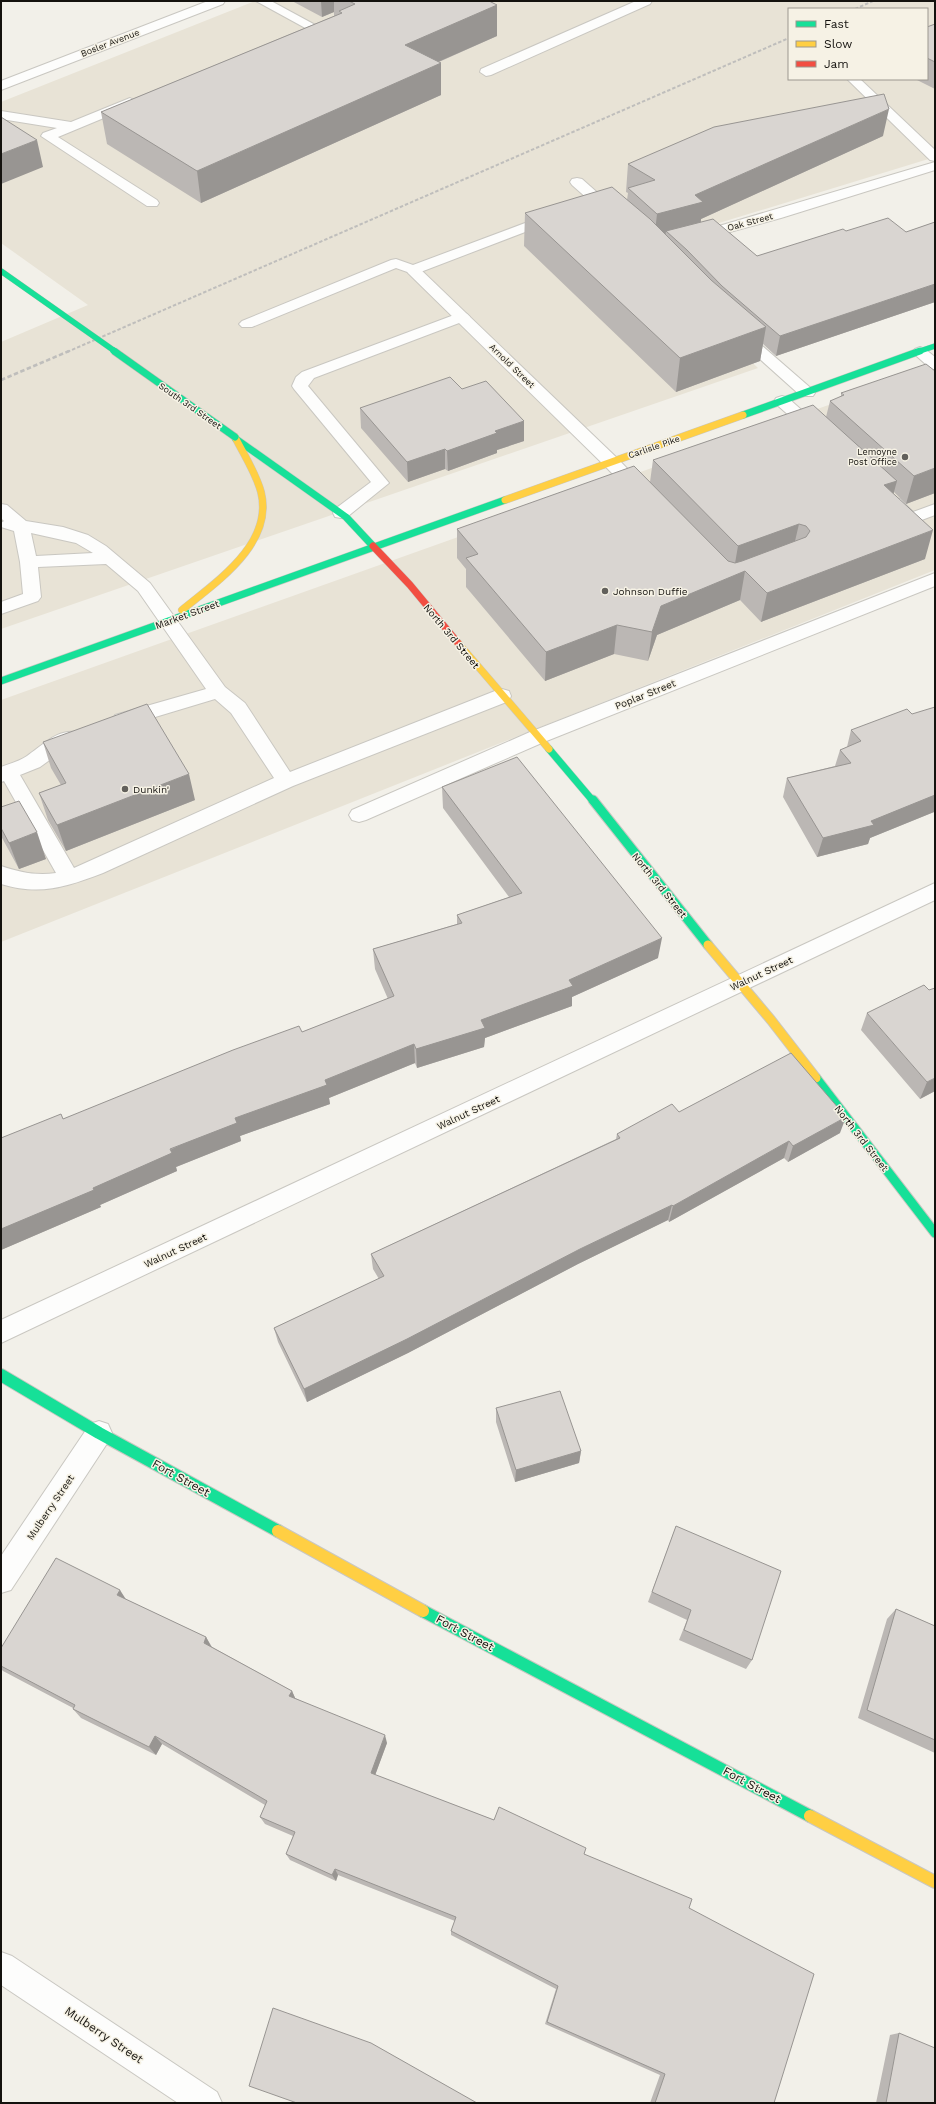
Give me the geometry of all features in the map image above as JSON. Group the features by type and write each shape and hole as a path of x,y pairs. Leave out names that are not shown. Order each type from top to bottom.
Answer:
{"main road":[{"name":"South 3rd Street","path":"1,271 346,517 373,546"},
{"name":"Carlisle Pike","path":"373,546 807,393 935,346"},
{"path":"168,620 208,588 240,559 260,529 264,510 259,488 234,437"},
{"name":"Market Street","path":"1,681 373,546"},
{"name":"North 3rd Street","path":"373,546 410,585 537,737 574,777 739,984 771,1020 935,1233"},
{"name":"Fort Street","path":"1,1375 99,1433 427,1613 935,1882"}],"street":[{"name":"Bosler Avenue","path":"1,86 219,1"},
{"path":"262,1 313,27"},
{"path":"486,72 646,1"},
{"path":"298,33 327,21"},
{"path":"854,80 935,157"},
{"path":"146,96 48,136 152,203"},
{"path":"1,115 73,126"},
{"name":"Oak Street","path":"682,241 776,215 935,166"},
{"path":"577,182 623,223"},
{"path":"247,324 396,263 413,270 549,218"},
{"name":"Arnold Street","path":"413,270 611,462 651,503"},
{"path":"340,513 381,483 300,386 302,380 308,375 462,317"},
{"path":"729,324 807,393"},
{"path":"920,352 935,365"},
{"path":"782,401 825,439"},
{"path":"883,492 911,519 935,510"},
{"path":"1,509 22,526 29,562 32,597 1,608"},
{"path":"1,525 22,526 63,533 82,539 110,558 144,587 218,692 238,708 286,781"},
{"path":"29,562 110,558"},
{"name":"Poplar Street","path":"359,815 537,737 935,579"},
{"path":"69,878 5,773 33,762 62,741 158,708 218,692"},
{"path":"1,874 5,877 41,883 69,878 96,868 286,781 502,696"},
{"name":"Walnut Street","path":"1,1332 935,891"},
{"name":"Mulberry Street","path":"1,1580 99,1433"},
{"name":"Mulberry Street","path":"1,1967 206,2103"}],"shaded area":[{"path":"255,1 935,1 935,157 634,249 758,368 1,629 1,342 88,305 1,243 1,102"},
{"path":"935,367 935,570 1,942 1,700"}],"building":[{"path":"349,1 489,1 497,5 405,45 441,63 197,171 101,112 342,13 339,11 355,4"},
{"path":"935,24 935,62 928,58 928,27"},
{"path":"884,94 889,109 695,195 703,202 657,214 628,188 655,180 628,164 714,127"},
{"path":"1,117 37,140 1,154"},
{"path":"612,187 650,219 711,280 766,327 680,358 525,213"},
{"path":"888,218 906,232 935,222 935,284 780,336 722,286 666,231 713,219 757,256 843,229 846,231"},
{"name":"Lemoyne Post Office","path":"926,364 935,371 935,468 914,476 830,401 844,395 841,393"},
{"path":"450,377 462,389 486,381 524,421 495,431 497,433 447,451 445,449 407,462 360,408"},
{"path":"813,405 897,481 884,485 933,530 767,593 745,571 661,606 652,632 617,625 546,652 466,558 478,554 457,529 634,466 728,561 735,563 742,561 806,537 810,531 806,526 799,524 738,546 653,460"},
{"path":"147,704 189,774 57,825 39,793 66,783 43,742"},
{"path":"935,707 935,795 871,821 874,825 823,838 787,778 851,763 840,750 861,741 851,730 907,709 912,714"},
{"path":"517,757 662,938 569,980 573,986 481,1020 485,1028 416,1049 414,1044 325,1080 327,1085 235,1118 237,1123 170,1149 172,1153 93,1188 94,1190 1,1229 1,1138 61,1114 63,1119 233,1050 299,1026 302,1032 394,996 373,949 462,923 457,915 522,893 442,787"},
{"path":"19,801 37,832 9,843 1,828 1,807"},
{"path":"924,985 929,990 935,988 935,1078 927,1082 867,1013"},
{"path":"791,1053 846,1117 793,1146 789,1141 673,1206 672,1205 580,1249 407,1339 304,1389 274,1328 384,1276 371,1254 620,1138 617,1134 672,1104 679,1112"},
{"path":"560,1391 581,1451 516,1470 496,1408"},
{"path":"676,1526 781,1571 752,1660 684,1630 691,1610 652,1592"},
{"path":"56,1558 120,1590 117,1595 206,1637 204,1643 292,1691 289,1696 385,1735 371,1773 494,1820 499,1807 586,1848 584,1854 692,1899 689,1908 814,1974 774,2103 655,2103 665,2074 547,2022 558,1986 451,1931 456,1917 335,1869 332,1875 286,1854 295,1832 260,1817 267,1801 155,1736 149,1747 73,1709 75,1705 1,1666 1,1648"},
{"path":"896,1609 935,1626 935,1740 867,1710"},
{"path":"273,2008 371,2043 477,2103 297,2103 249,2086"},
{"path":"899,2033 935,2048 935,2103 886,2103"}],"railway":[{"path":"857,8 873,1"},
{"path":"67,352 788,38"},
{"path":"1,380 69,351"}],"traffic: fast":[{"path":"1,271 235,437"},
{"path":"743,415 935,346"},
{"path":"236,439 346,517 373,546"},
{"path":"1,681 505,500"},
{"path":"549,749 574,777 708,945"},
{"path":"816,1078 935,1233"},
{"path":"1,1375 99,1433 278,1531"},
{"path":"423,1611 810,1816"}],"traffic: slow":[{"path":"505,500 743,415"},
{"path":"182,610 222,577 236,563 248,548 257,533 263,517 263,501 259,484 235,437"},
{"path":"458,643 549,749"},
{"path":"708,945 771,1020 816,1078"},
{"path":"278,1531 423,1611"},
{"path":"810,1816 935,1882"}],"traffic: jam":[{"path":"373,546 410,585 458,643"}],"place":[{"name":"Lemoyne Post Office","path":"905,457"},
{"name":"Johnson Duffie","path":"605,591"},
{"name":"Dunkin'","path":"125,789"}]}
